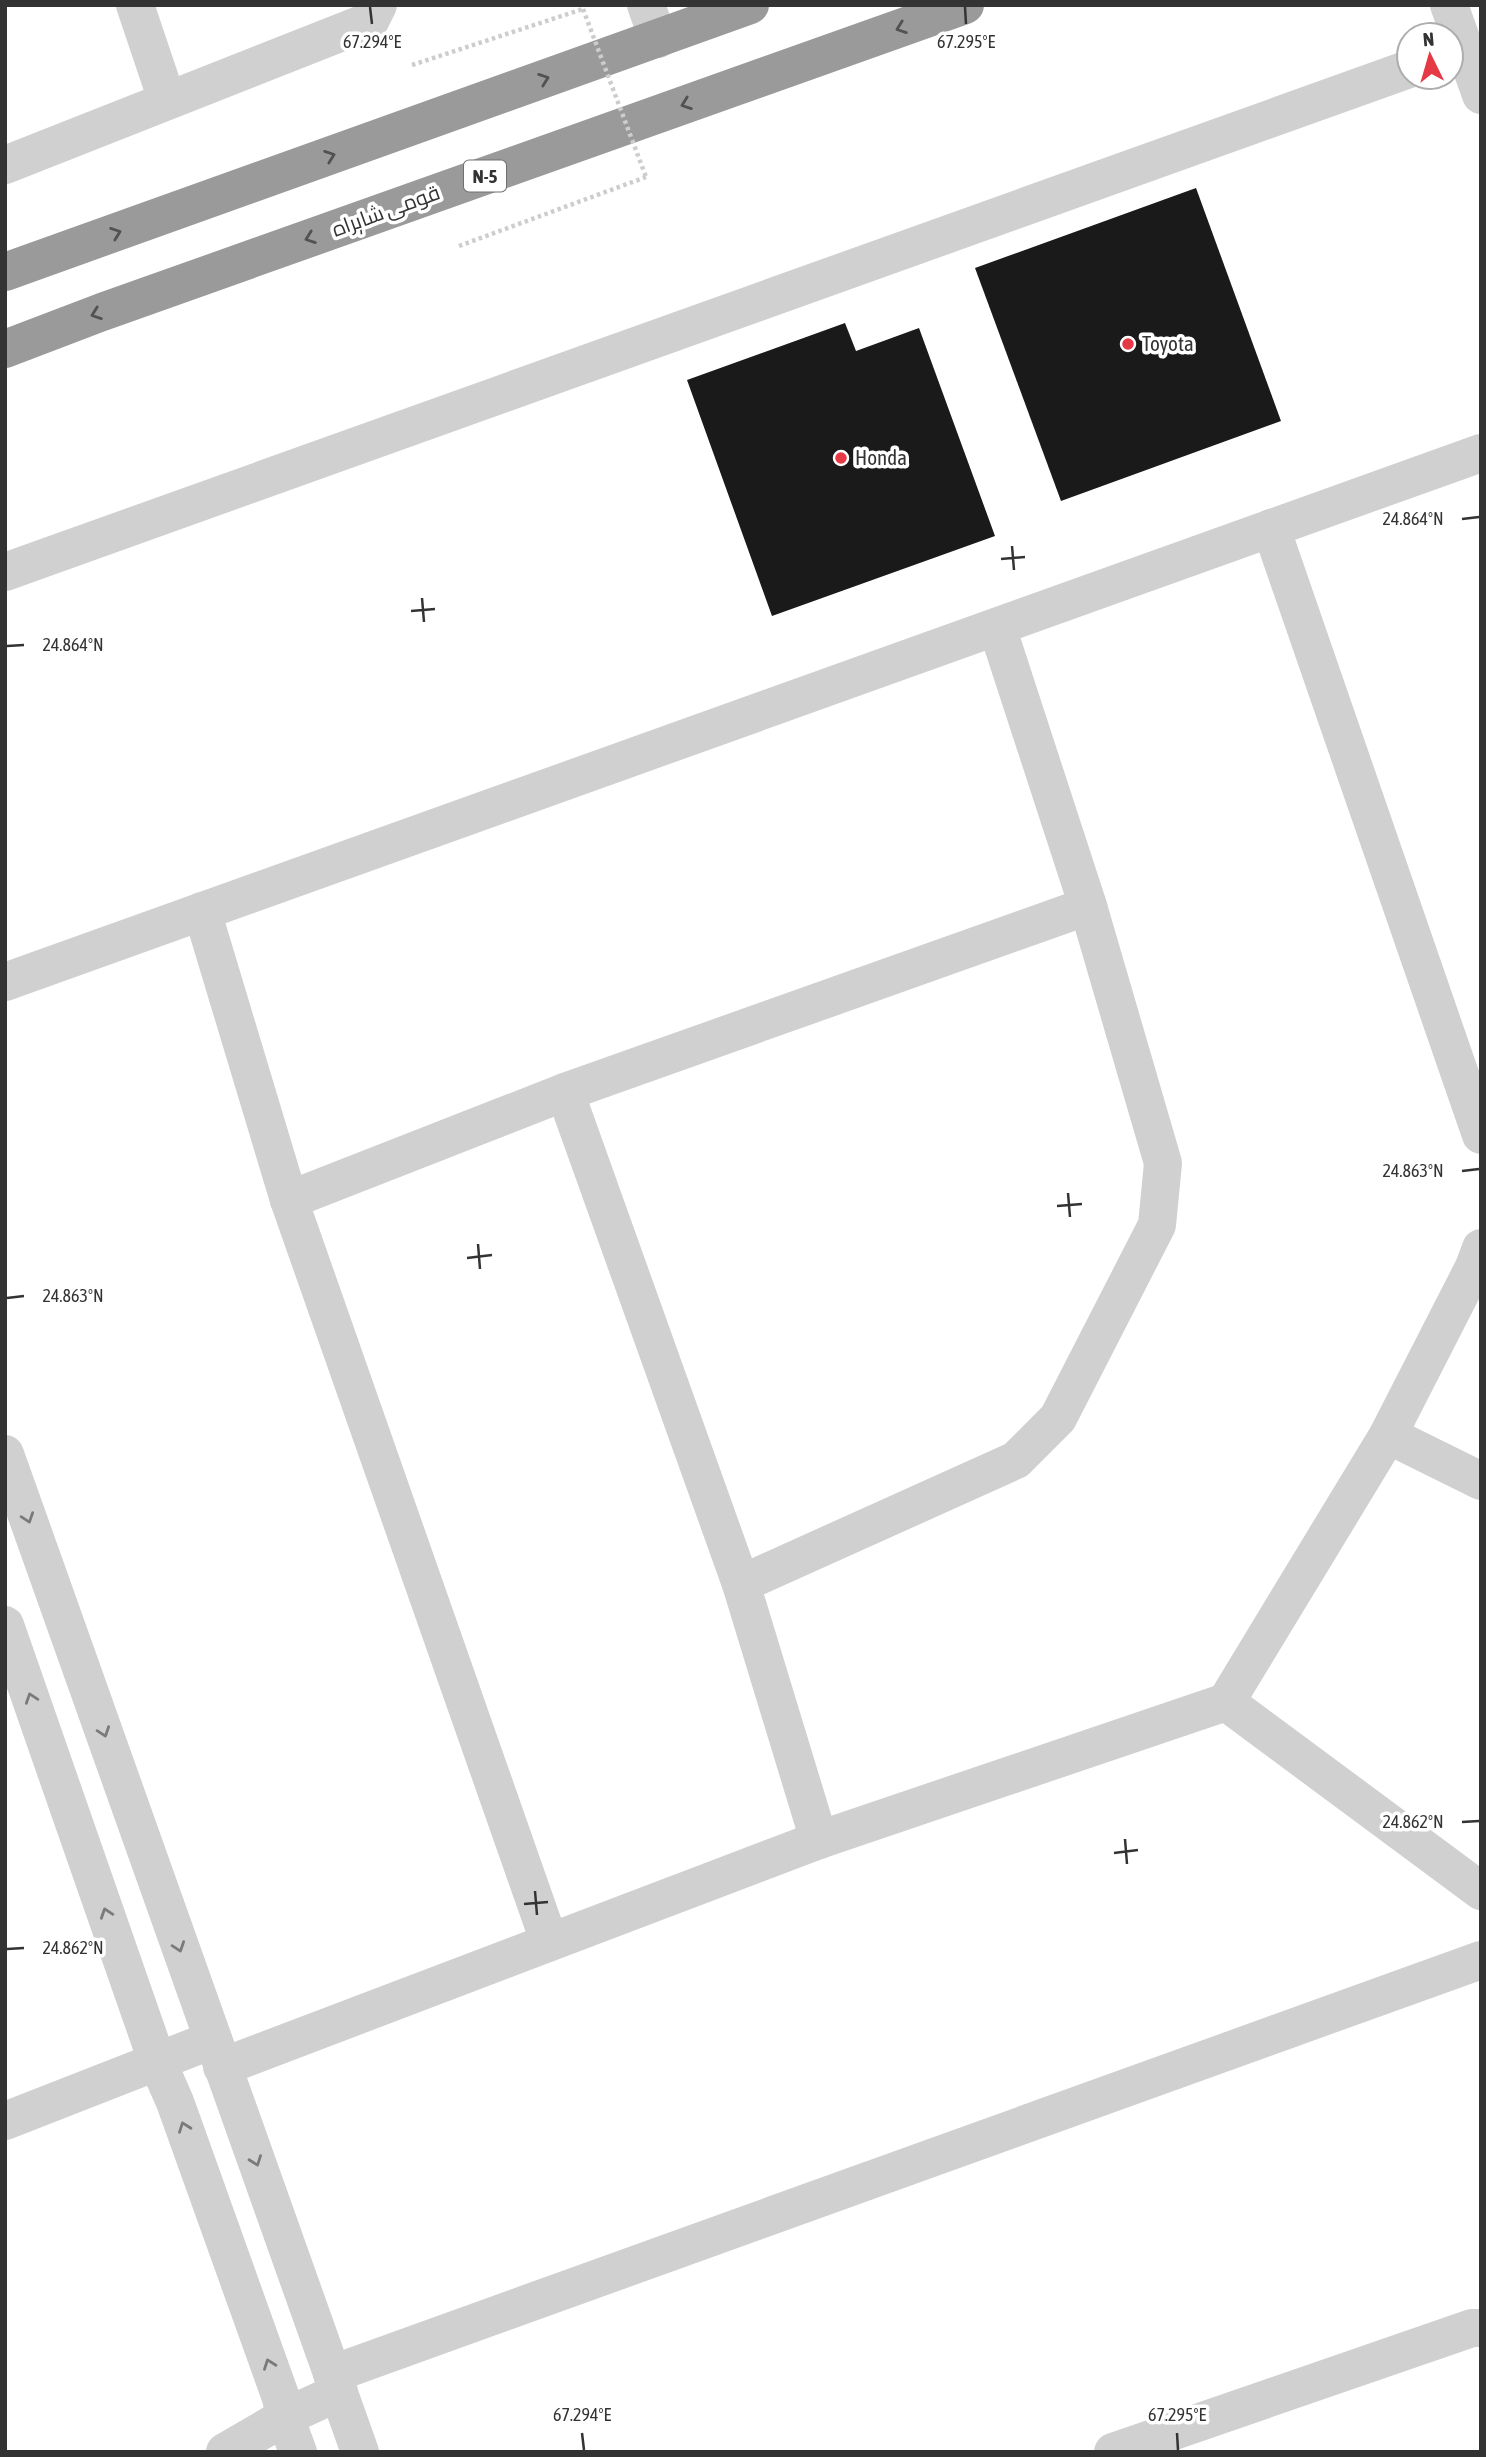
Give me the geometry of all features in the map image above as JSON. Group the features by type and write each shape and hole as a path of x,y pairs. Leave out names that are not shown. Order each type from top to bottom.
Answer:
{"highway":[{"path":"7,265 652,22 750,5"},
{"name":"قومی شاہراہ","path":"5,349 102,312 965,5"}],"street":[{"path":"135,5 167,100"},
{"path":"5,165 370,21 378,5"},
{"path":"1465,65 1481,95"},
{"path":"5,572 1395,74"},
{"path":"5,982 1481,453"},
{"path":"1271,528 1481,1135"},
{"path":"741,1584 1016,1460 1058,1418 1157,1225 1163,1163 1088,906 997,627"},
{"path":"289,1200 565,1092 1088,906"},
{"path":"202,911 289,1200 549,1941"},
{"path":"565,1092 741,1584 819,1840"},
{"path":"5,2121 158,2061 217,2054 549,1941 819,1840 1226,1702 1388,1435 1474,1267 1481,1248"},
{"path":"1388,1435 1481,1481"},
{"path":"5,1454 360,2452"},
{"path":"5,1625 292,2434"},
{"path":"1226,1702 1481,1891"},
{"path":"88,1860 142,1840"},
{"path":"225,2452 292,2434 335,2383 1481,1961"},
{"path":"1113,2452 1472,2328 1481,2328"}],"path":[{"path":"412,65 583,9 646,177 459,246"}],"building":[{"name":"Toyota","path":"1196,188 1281,421 1061,501 975,268"},
{"name":"Honda","path":"845,323 856,351 919,328 995,536 772,616 687,380"}],"place":[{"name":"Toyota","path":"1128,344"},
{"name":"Honda","path":"841,458"}]}
